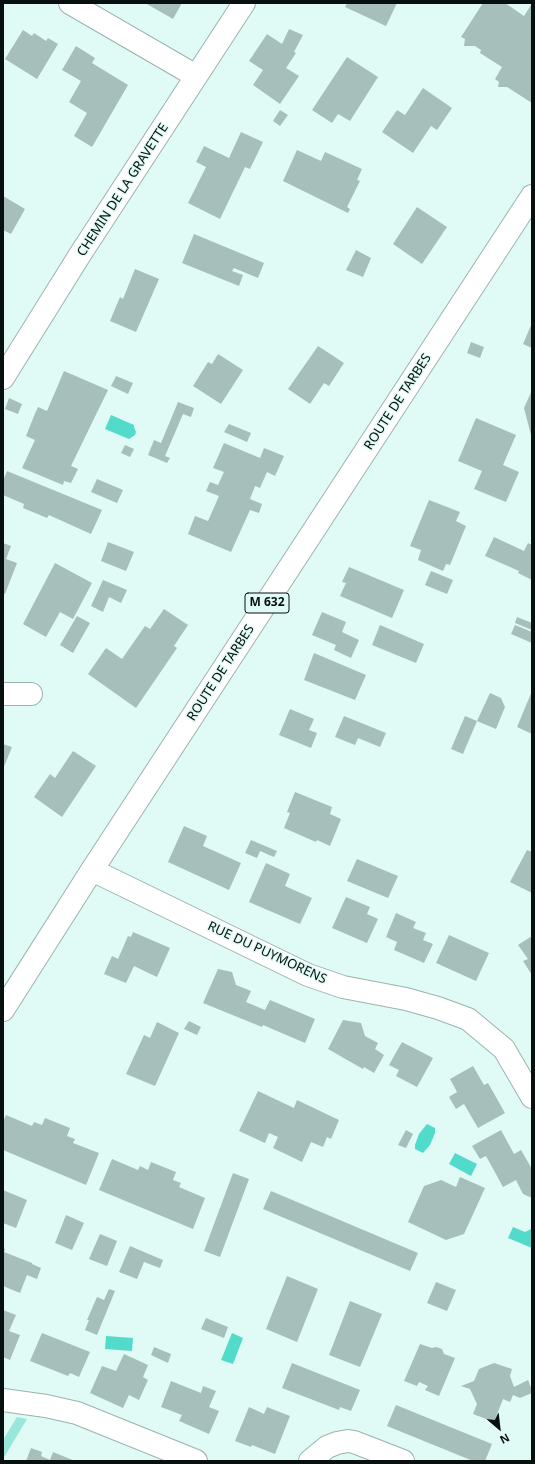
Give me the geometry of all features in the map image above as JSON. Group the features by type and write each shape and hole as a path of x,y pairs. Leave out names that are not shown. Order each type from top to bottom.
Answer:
{"street":[{"path":"70,3 196,76"},
{"name":"CHEMIN DE LA GRAVETTE","path":"3,378 81,253 244,3"},
{"name":"ROUTE DE TARBES","path":"3,1010 92,870 532,196"},
{"path":"3,694 31,694"},
{"name":"RUE DU PUYMORENS","path":"92,870 308,975 343,987 406,999 438,1008 468,1019 504,1049 532,1097"},
{"path":"3,1400 46,1406 77,1413 196,1461"},
{"path":"310,1461 326,1447 348,1441 403,1461"}],"shaded area":[{"path":"111,415 134,425 136,432 135,435 129,439 105,429"},
{"path":"427,1124 435,1128 435,1133 430,1145 423,1153 415,1149 415,1145 419,1134"},
{"path":"455,1153 477,1164 471,1176 449,1164"},
{"path":"513,1227 525,1232 531,1229 532,1248 508,1238"},
{"path":"232,1333 243,1338 233,1364 221,1360"},
{"path":"106,1336 133,1338 132,1351 105,1349"},
{"path":"17,1417 27,1419 3,1459 3,1440"}],"building":[{"path":"145,3 182,3 173,19"},
{"path":"347,3 397,3 386,26 345,7"},
{"path":"483,3 505,3 524,16 531,5 532,6 532,103 507,87 498,87 499,82 495,79 502,67 480,53 481,50 475,46 464,46 465,39 461,37"},
{"path":"289,29 303,35 294,52 296,53 286,68 299,76 280,104 253,85 263,70 249,61 267,34 282,44"},
{"path":"23,30 32,36 34,33 46,41 48,38 58,44 37,79 5,59"},
{"path":"76,46 95,58 92,63 128,85 92,147 74,136 87,113 69,102 81,81 62,70"},
{"path":"347,57 378,77 350,121 338,114 332,123 312,110"},
{"path":"423,88 452,108 437,130 431,126 413,153 382,132 397,110 405,115"},
{"path":"280,110 288,115 280,126 273,121"},
{"path":"241,132 263,142 250,169 245,167 220,219 188,203 206,167 196,162 204,146 229,158"},
{"path":"297,150 321,161 325,152 362,169 357,180 360,181 347,207 350,209 348,213 283,181"},
{"path":"3,196 25,209 11,234 3,230"},
{"path":"417,207 447,227 422,264 393,244"},
{"path":"194,234 264,263 258,278 234,268 232,271 243,275 239,286 182,263"},
{"path":"356,250 371,258 363,277 346,270"},
{"path":"135,269 159,279 136,332 110,321 120,297 123,299"},
{"path":"532,323 532,348 523,344"},
{"path":"471,342 484,347 480,358 467,353"},
{"path":"318,346 344,363 329,386 324,383 310,404 288,389"},
{"path":"218,354 243,370 221,404 193,386 208,362 212,364"},
{"path":"64,371 108,390 71,466 78,469 71,483 64,481 63,485 22,468 35,440 26,436 34,416 38,407 47,411"},
{"path":"116,376 133,383 128,394 111,386"},
{"path":"532,390 532,435 531,435 524,408"},
{"path":"9,398 22,404 18,414 5,409"},
{"path":"178,402 194,408 191,417 183,414 165,456 170,458 167,463 148,455 154,440 161,443"},
{"path":"476,418 516,435 503,465 519,472 506,502 474,489 482,471 458,461"},
{"path":"229,424 251,433 247,442 224,432"},
{"path":"224,443 260,458 264,448 284,456 275,476 267,472 260,488 255,486 250,499 262,504 259,513 250,510 231,552 188,534 195,516 208,521 219,496 206,491 210,482 218,485 224,472 213,468"},
{"path":"125,445 134,449 130,457 121,453"},
{"path":"7,471 102,510 91,534 49,515 47,518 23,508 24,504 3,495 3,481"},
{"path":"97,479 123,490 117,503 91,492"},
{"path":"429,500 460,512 456,521 466,526 450,565 446,564 443,571 418,560 421,550 410,546"},
{"path":"494,537 524,551 528,543 532,545 532,580 518,573 519,571 485,556"},
{"path":"108,542 134,552 126,571 101,561"},
{"path":"3,543 11,546 6,559 17,563 5,594 3,593"},
{"path":"55,563 92,583 73,619 60,612 46,637 23,624"},
{"path":"349,567 404,590 392,618 340,596 346,583 342,582"},
{"path":"431,571 453,580 447,594 425,585"},
{"path":"103,580 127,590 121,603 109,597 103,612 91,606"},
{"path":"164,609 188,625 174,646 177,648 136,708 88,674 106,648 122,659 145,626 150,629"},
{"path":"322,612 346,622 342,632 359,640 351,658 334,650 336,645 312,635"},
{"path":"77,616 90,623 73,653 60,645"},
{"path":"517,617 532,623 532,630 515,623"},
{"path":"380,625 424,644 416,663 372,645"},
{"path":"515,625 532,632 532,643 511,634"},
{"path":"314,653 366,675 355,700 304,680"},
{"path":"532,691 532,734 517,727"},
{"path":"490,693 501,698 505,707 496,729 477,721"},
{"path":"290,709 314,719 309,730 317,733 311,748 279,735"},
{"path":"344,716 386,733 380,747 358,738 355,745 335,737"},
{"path":"465,716 477,721 463,754 451,749"},
{"path":"3,744 12,747 3,769"},
{"path":"73,751 96,766 62,817 34,797 50,774 55,778"},
{"path":"295,792 332,807 330,814 341,819 330,846 317,840 316,842 284,828 290,813 287,812"},
{"path":"184,826 207,836 203,846 241,863 229,890 168,862"},
{"path":"251,840 277,851 274,857 260,851 257,858 245,853"},
{"path":"527,850 532,852 532,893 510,882"},
{"path":"357,859 398,876 388,898 347,881"},
{"path":"266,863 290,874 285,886 312,898 300,924 249,902"},
{"path":"346,897 370,907 367,914 378,919 367,943 332,928"},
{"path":"396,913 416,922 413,928 426,933 423,940 433,944 424,963 394,950 397,942 386,937"},
{"path":"133,932 170,948 157,977 134,966 126,983 104,974 112,956 118,959 128,936 131,937"},
{"path":"449,935 489,953 476,981 436,963"},
{"path":"532,936 532,975 523,961 528,959 518,945"},
{"path":"218,969 232,972 236,985 251,991 246,1002 265,1010 270,1000 315,1019 305,1043 263,1025 262,1027 203,1003"},
{"path":"343,1020 361,1023 365,1036 378,1043 375,1049 384,1055 374,1073 364,1067 363,1069 328,1049"},
{"path":"189,1021 201,1027 197,1035 184,1029"},
{"path":"157,1022 179,1033 155,1086 126,1074 144,1035 150,1038"},
{"path":"402,1042 433,1058 417,1087 396,1076 399,1070 389,1065"},
{"path":"473,1066 484,1085 488,1083 505,1113 478,1128 464,1104 456,1109 449,1097 457,1092 450,1079"},
{"path":"258,1091 294,1108 297,1100 339,1120 331,1139 327,1137 323,1147 311,1142 302,1162 273,1148 278,1137 269,1133 265,1143 239,1131"},
{"path":"6,1115 32,1126 34,1122 42,1125 45,1118 70,1128 67,1136 75,1139 73,1143 99,1153 86,1185 3,1150 3,1122"},
{"path":"406,1130 413,1134 406,1148 398,1145"},
{"path":"501,1130 514,1154 521,1150 532,1169 532,1198 523,1194 516,1180 503,1187 486,1156 480,1159 472,1146"},
{"path":"112,1159 138,1170 140,1166 148,1170 151,1162 176,1172 173,1180 181,1183 179,1187 205,1198 193,1229 99,1190"},
{"path":"233,1173 249,1179 220,1257 204,1251"},
{"path":"460,1177 485,1188 464,1234 446,1240 408,1222 424,1186 441,1180 456,1187"},
{"path":"3,1190 27,1200 16,1228 3,1223"},
{"path":"271,1191 418,1253 410,1271 263,1209"},
{"path":"66,1215 84,1223 72,1250 55,1243"},
{"path":"100,1234 117,1241 107,1266 89,1259"},
{"path":"130,1246 163,1260 160,1268 144,1262 137,1279 119,1272"},
{"path":"3,1248 5,1249 4,1252 41,1268 37,1279 27,1275 20,1293 3,1286"},
{"path":"287,1276 318,1289 297,1342 266,1329"},
{"path":"436,1282 456,1290 447,1311 427,1303"},
{"path":"109,1289 115,1291 97,1335 85,1330 89,1320 87,1320 97,1297 104,1300"},
{"path":"350,1301 382,1314 360,1367 329,1355"},
{"path":"3,1310 16,1315 9,1331 20,1335 10,1360 3,1357"},
{"path":"206,1318 228,1327 224,1338 201,1329"},
{"path":"42,1333 90,1352 79,1377 70,1373 68,1376 30,1361"},
{"path":"420,1344 432,1348 436,1347 442,1349 444,1354 455,1358 439,1396 425,1390 428,1386 419,1382 417,1386 404,1381"},
{"path":"154,1347 171,1354 168,1363 151,1355"},
{"path":"124,1354 148,1365 143,1377 148,1380 139,1400 129,1395 123,1408 90,1393 102,1366 116,1371"},
{"path":"292,1363 360,1390 351,1411 340,1407 339,1410 282,1388"},
{"path":"494,1363 512,1369 510,1376 514,1387 528,1380 532,1393 520,1398 513,1395 510,1402 503,1399 494,1422 473,1414 477,1404 470,1389 461,1386 474,1381 479,1369"},
{"path":"171,1381 201,1393 203,1386 216,1391 209,1407 219,1411 209,1434 179,1421 182,1415 161,1407"},
{"path":"396,1405 492,1444 485,1461 473,1461 387,1426"},
{"path":"249,1407 264,1414 267,1407 290,1416 275,1454 252,1445 251,1447 235,1441"},
{"path":"31,1448 42,1452 41,1456 50,1460 53,1452 75,1461 26,1461"}]}
